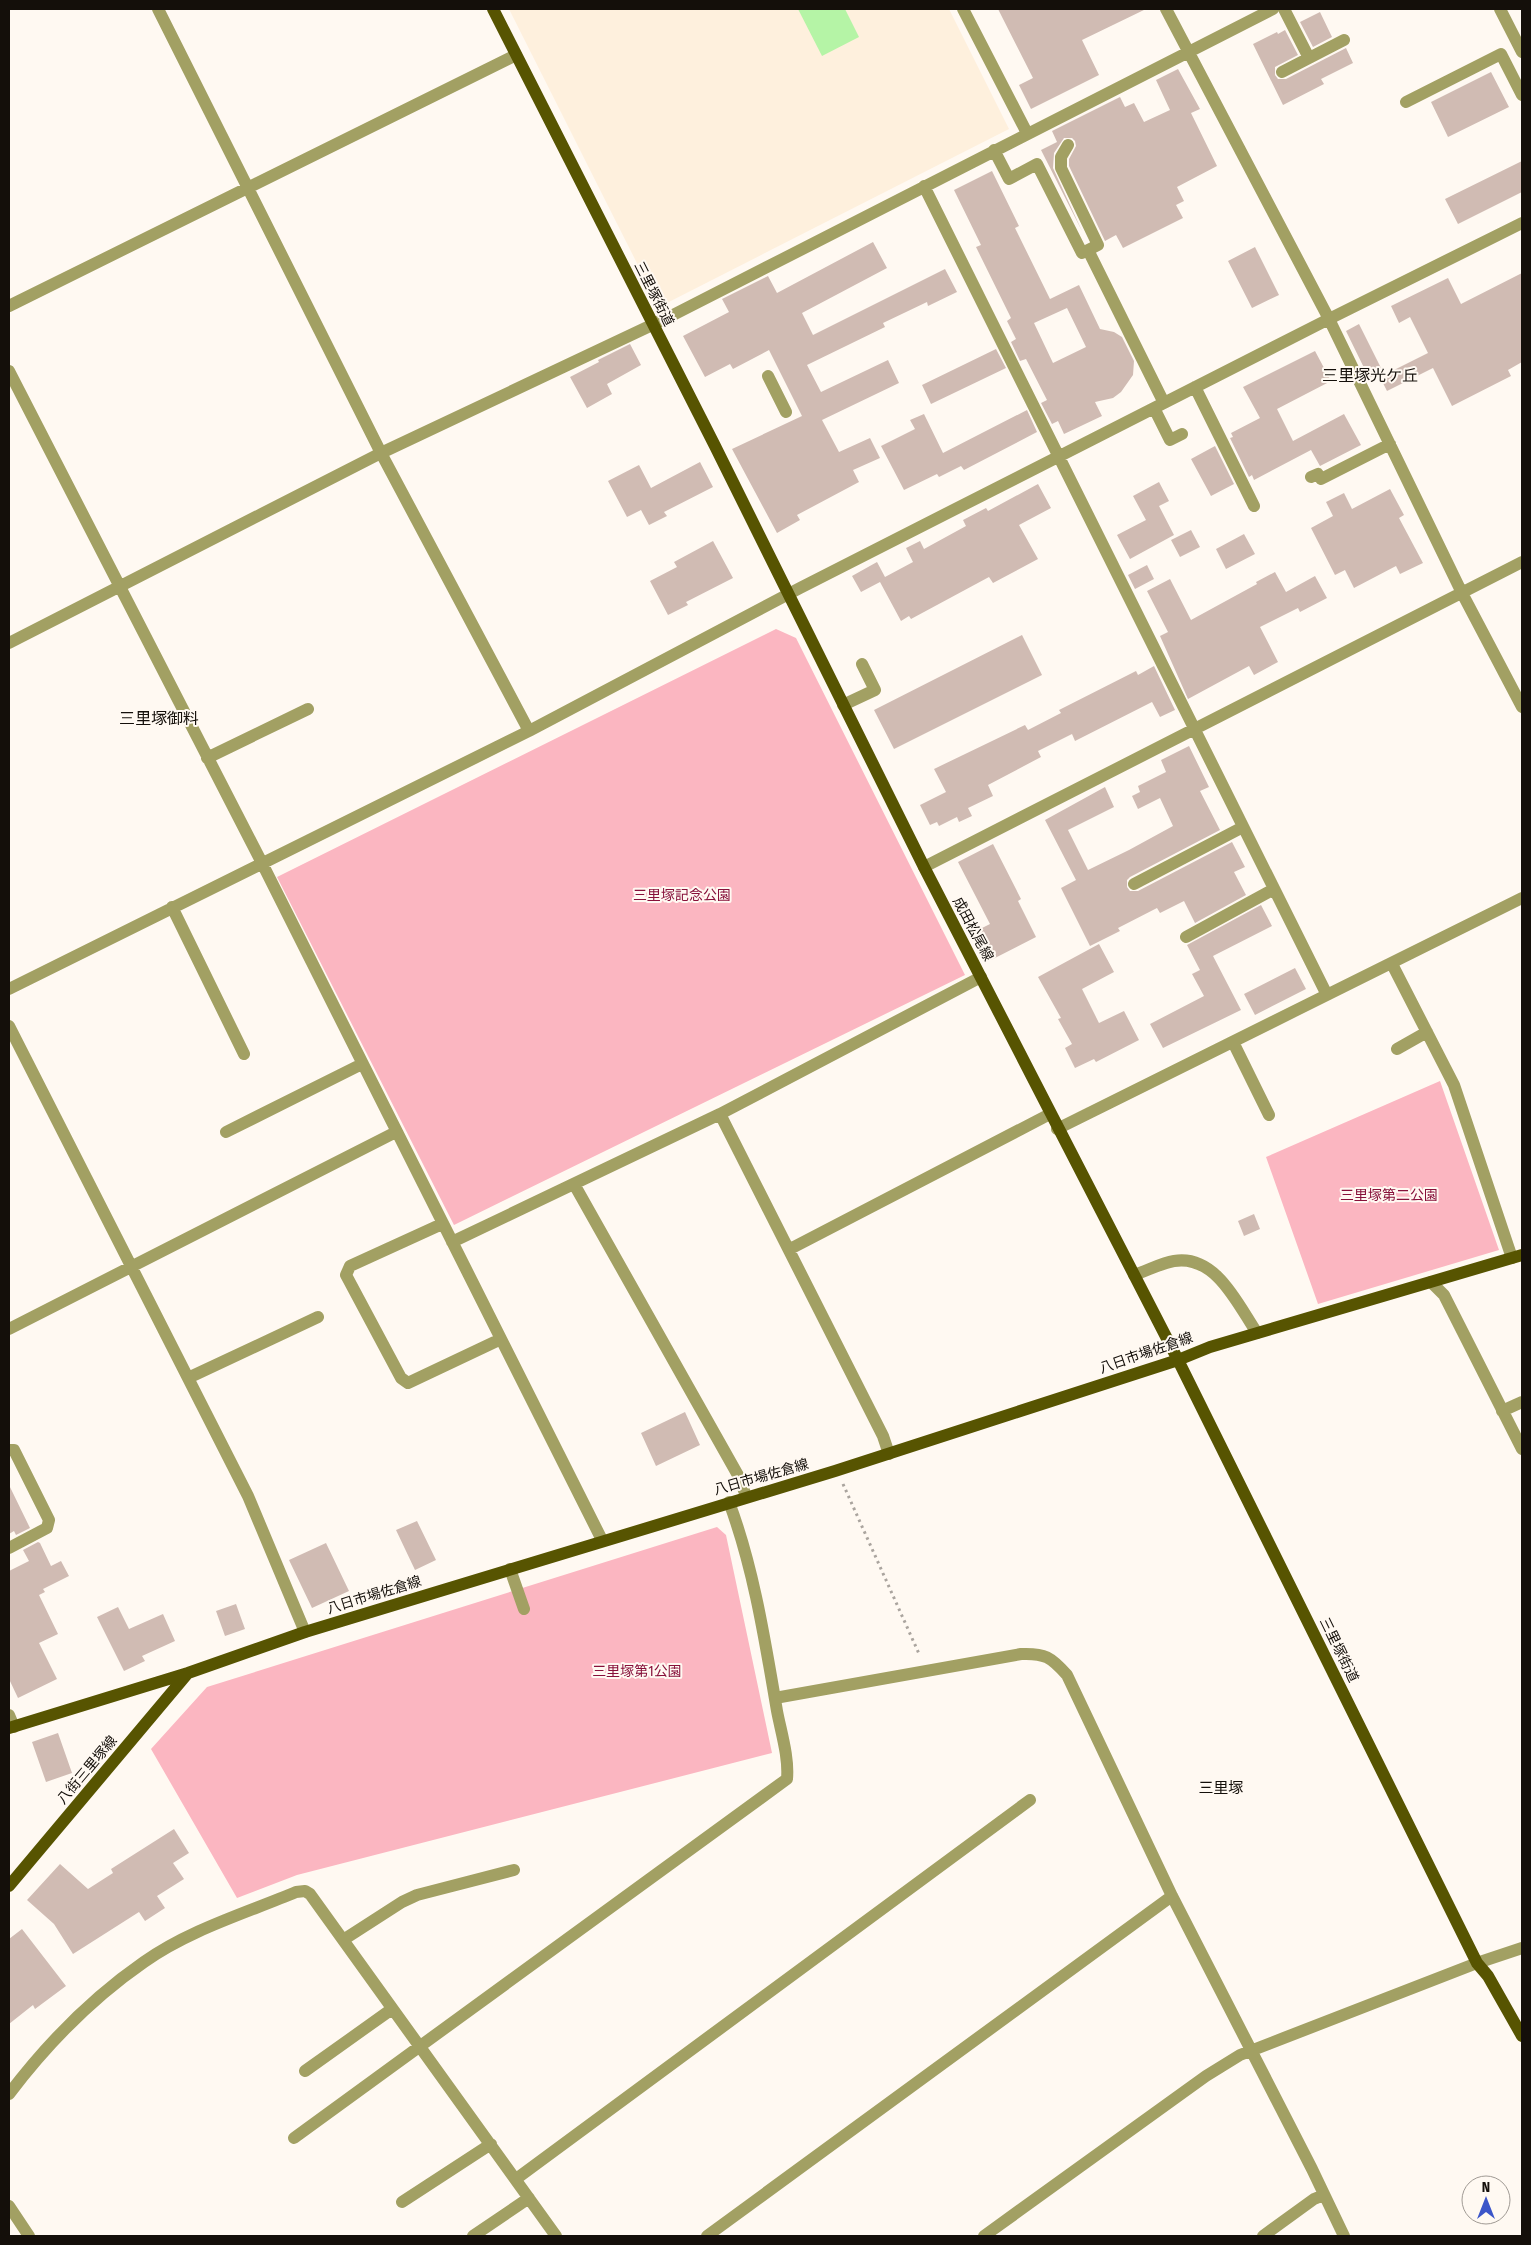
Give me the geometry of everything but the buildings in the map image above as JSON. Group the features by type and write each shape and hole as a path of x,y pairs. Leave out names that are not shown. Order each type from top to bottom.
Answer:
{"main road":[{"name":"三里塚街道","path":"493,9 788,594"},
{"name":"成田松尾線","path":"788,594 1057,1129 1134,1275"},
{"name":"八日市場佐倉線","path":"10,1723 188,1673 305,1632 746,1496 889,1454 1178,1360 1210,1347 1517,1257"},
{"name":"三里塚街道","path":"1134,1275 1478,1963 1488,1976 1522,2036"},
{"name":"八街三里塚線","path":"9,1886 188,1673"}],"street":[{"path":"158,9 381,453 529,731"},
{"path":"963,9 1027,133"},
{"path":"1166,9 1329,319 1462,593 1522,708"},
{"path":"9,643 381,453 653,324 1273,9"},
{"path":"1284,9 1309,58"},
{"path":"1500,9 1517,30 1522,52"},
{"path":"1282,72 1344,40"},
{"path":"9,306 516,54"},
{"path":"1406,102 1501,54 1522,95"},
{"path":"994,150 1009,179 1038,164 1082,253 1098,245 1061,168 1061,157 1068,145"},
{"path":"924,186 1327,995"},
{"path":"9,989 529,731 788,594 1194,387 1522,224"},
{"path":"1088,250 1159,405 1170,440 1182,434"},
{"path":"9,371 118,587 262,864 602,1540"},
{"path":"768,376 786,412"},
{"path":"1194,387 1254,506"},
{"path":"1311,477 1318,474 1321,478 1390,444"},
{"path":"924,867 1522,562"},
{"path":"843,705 875,690 862,664"},
{"path":"207,758 308,709"},
{"path":"1134,884 1243,827"},
{"path":"1186,937 1274,889"},
{"path":"1057,1129 1522,898"},
{"path":"172,907 244,1054"},
{"path":"1392,964 1454,1085 1517,1257"},
{"path":"452,1242 720,1114 981,977"},
{"path":"9,1026 248,1496 305,1632"},
{"path":"1397,1049 1427,1032"},
{"path":"1233,1042 1269,1115"},
{"path":"226,1132 362,1064"},
{"path":"720,1114 883,1436 889,1454"},
{"path":"790,1249 1050,1114"},
{"path":"9,1329 396,1132"},
{"path":"574,1184 739,1477 746,1496"},
{"path":"442,1224 350,1266 346,1275 402,1378 408,1383 501,1339"},
{"path":"1134,1275 1175,1261 1199,1264 1217,1274 1257,1333"},
{"path":"1430,1282 1444,1295 1522,1449"},
{"path":"188,1378 318,1317"},
{"path":"1502,1411 1522,1402"},
{"path":"9,1450 14,1450 49,1520 47,1528 9,1548"},
{"path":"294,2138 782,1785 787,1779 788,1773 775,1698 750,1569 742,1537 729,1502"},
{"path":"510,1569 524,1609"},
{"path":"775,1698 1021,1654 1043,1654 1058,1664 1067,1675 1246,2053 1324,2195 1344,2236"},
{"path":"516,2179 1030,1800"},
{"path":"343,1940 402,1902 417,1895 514,1870"},
{"path":"9,2094 33,2061 103,1994 145,1961 207,1929 296,1892 305,1891 310,1894 556,2236"},
{"path":"707,2236 1172,1896"},
{"path":"984,2236 1206,2076 1246,2053 1478,1963 1522,1948"},
{"path":"305,2071 392,2009"},
{"path":"402,2202 491,2144"},
{"path":"1263,2236 1314,2199 1324,2195"},
{"path":"473,2236 529,2198"},
{"path":"9,2206 30,2236"}],"path":[{"path":"842,1481 926,1670"}],"shaded area":[{"path":"509,9 949,9 1009,129 659,307"},
{"path":"798,9 845,9 859,37 822,56"}],"green space":[{"name":"三里塚記念公園","path":"776,629 796,638 965,975 454,1225 277,877"},
{"name":"三里塚第二公園","path":"1440,1081 1499,1250 1318,1304 1266,1157"},
{"name":"三里塚第1公園","path":"717,1527 726,1535 772,1753 297,1875 237,1898 151,1749 207,1687"}],"district":[{"name":"三里塚光ケ丘","path":"1370,375"},
{"name":"三里塚御料","path":"159,718"},
{"name":"三里塚","path":"1221,1788"}]}
